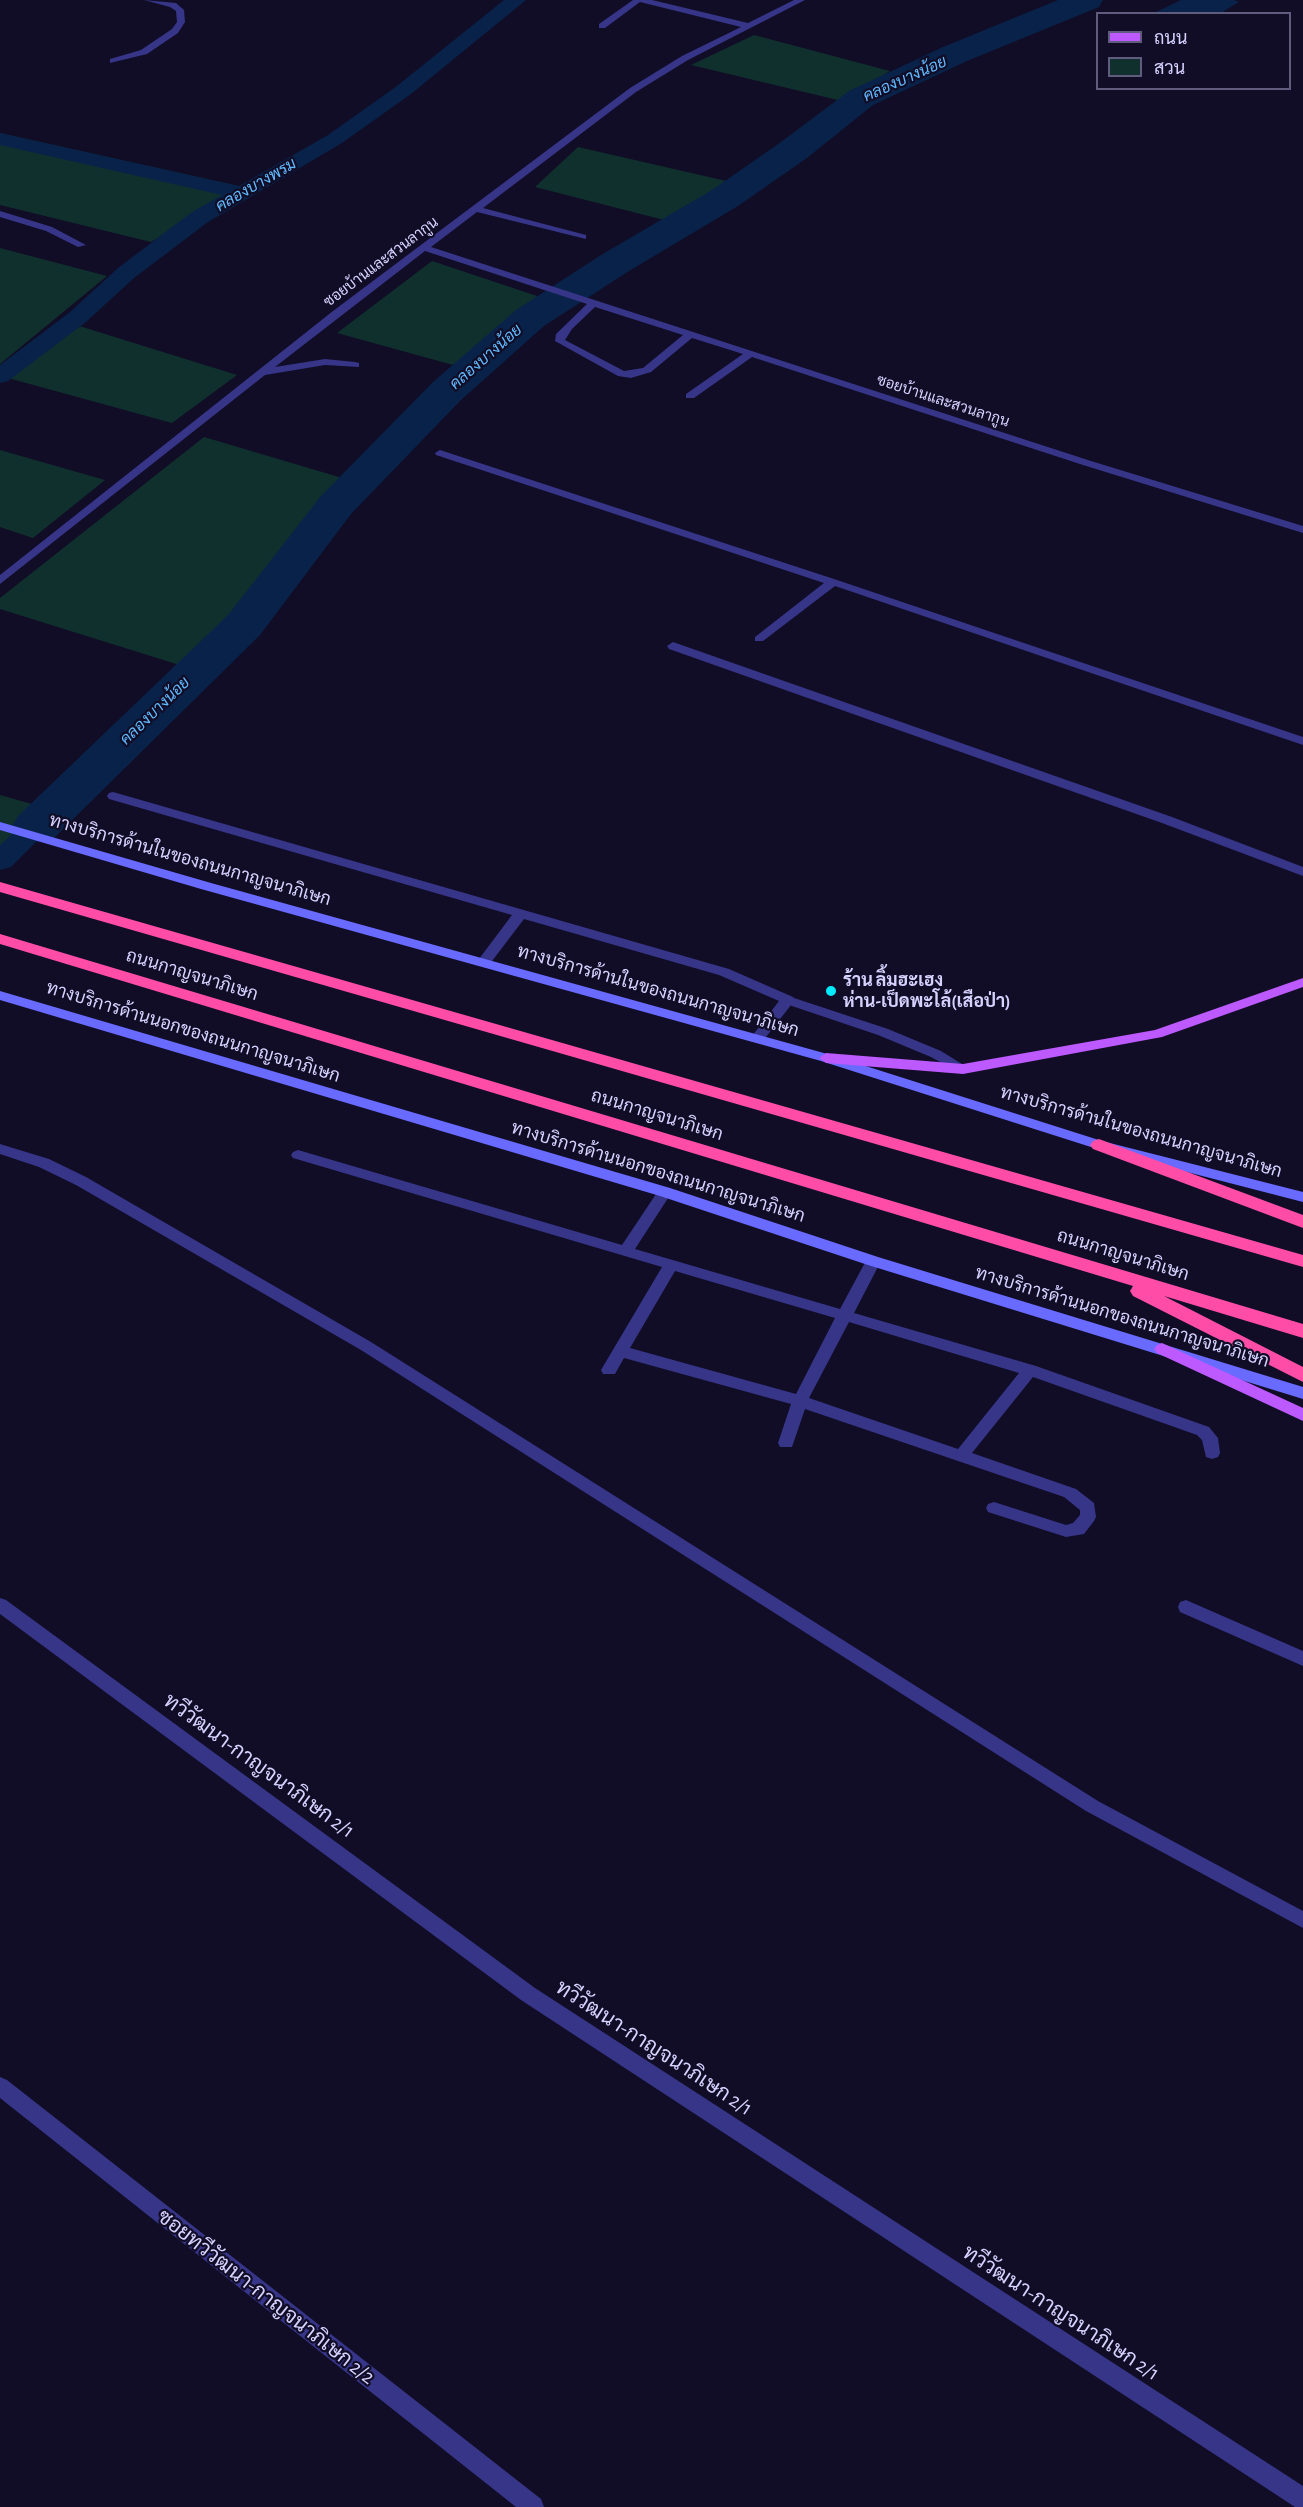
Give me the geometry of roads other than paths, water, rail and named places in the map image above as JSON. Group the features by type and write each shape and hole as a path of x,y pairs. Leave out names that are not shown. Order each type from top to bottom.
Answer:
{"highway":[{"name":"ถนนกาญจนาภิเษก","path":"0,886 163,935 1303,1261"},
{"name":"ถนนกาญจนาภิเษก","path":"0,939 1303,1331"},
{"path":"1099,1144 1303,1222"},
{"path":"1098,1270 1303,1375"}],"main road":[{"name":"ทางบริการด้านในของถนนกาญจนาภิเษก","path":"0,826 206,886 826,1058 1099,1144 1303,1197"},
{"path":"826,1058 963,1069 1157,1034 1303,982"},
{"name":"ทางบริการด้านนอกของถนนกาญจนาภิเษก","path":"0,995 665,1192 873,1261 1303,1393"},
{"path":"1162,1349 1303,1415"}],"street":[{"path":"113,61 144,52 176,31 181,22 180,10 173,5 148,0"},
{"path":"602,26 639,0 749,26"},
{"name":"ซอยบ้านและสวนลากูน","path":"0,581 260,374 655,74 801,0"},
{"path":"476,209 584,237"},
{"path":"0,214 49,229 81,245"},
{"name":"ซอยบ้านและสวนลากูน","path":"425,248 573,298 1303,530"},
{"path":"592,303 560,336 560,341 622,374 638,374 647,370 690,334"},
{"path":"690,396 750,354"},
{"path":"260,374 326,362 355,365"},
{"path":"440,453 833,582 1303,741"},
{"path":"759,639 833,582"},
{"path":"673,645 1156,816 1303,872"},
{"path":"113,796 724,972 788,1000 883,1032 936,1054 963,1069"},
{"path":"484,962 521,913"},
{"path":"758,1039 788,1000"},
{"path":"0,1149 44,1163 81,1181 366,1346 1092,1806 1303,1920"},
{"path":"298,1155 1030,1370 1203,1431 1210,1438 1212,1453"},
{"path":"626,1251 665,1192"},
{"path":"786,1443 800,1401 873,1261"},
{"path":"609,1370 622,1352 672,1264"},
{"path":"622,1352 800,1401 1070,1493 1088,1507 1088,1517 1078,1528 1065,1531 994,1508"},
{"path":"960,1457 1030,1370"},
{"name":"ทวีวัฒนา-กาญจนาภิเษก 2/1","path":"0,1605 528,1994 1303,2499"},
{"path":"1186,1607 1303,1659"},
{"name":"ซอยทวีวัฒนา-กาญจนาภิเษก 2/2","path":"0,2086 533,2507"}],"water":[{"path":"1181,0 1234,0 1239,2 1223,12 1156,12"}],"waterway":[{"name":"คลองบางพรม","path":"242,193 335,139 404,90 516,0"},
{"name":"คลองบางน้อย","path":"36,827 244,625 336,505 447,391 530,318 615,263 725,198 794,150 861,98 955,54 1087,0"},
{"path":"0,139 242,193"},
{"name":"คลองบางพรม","path":"0,376 78,317 126,273 200,217 242,193"},
{"name":"คลองบางน้อย","path":"0,861 36,827"}],"place":[{"name":"ร้าน ลิ้มฮะเฮง ห่าน-เป็ดพะโล้(เสือป่า)","path":"831,991"}]}
